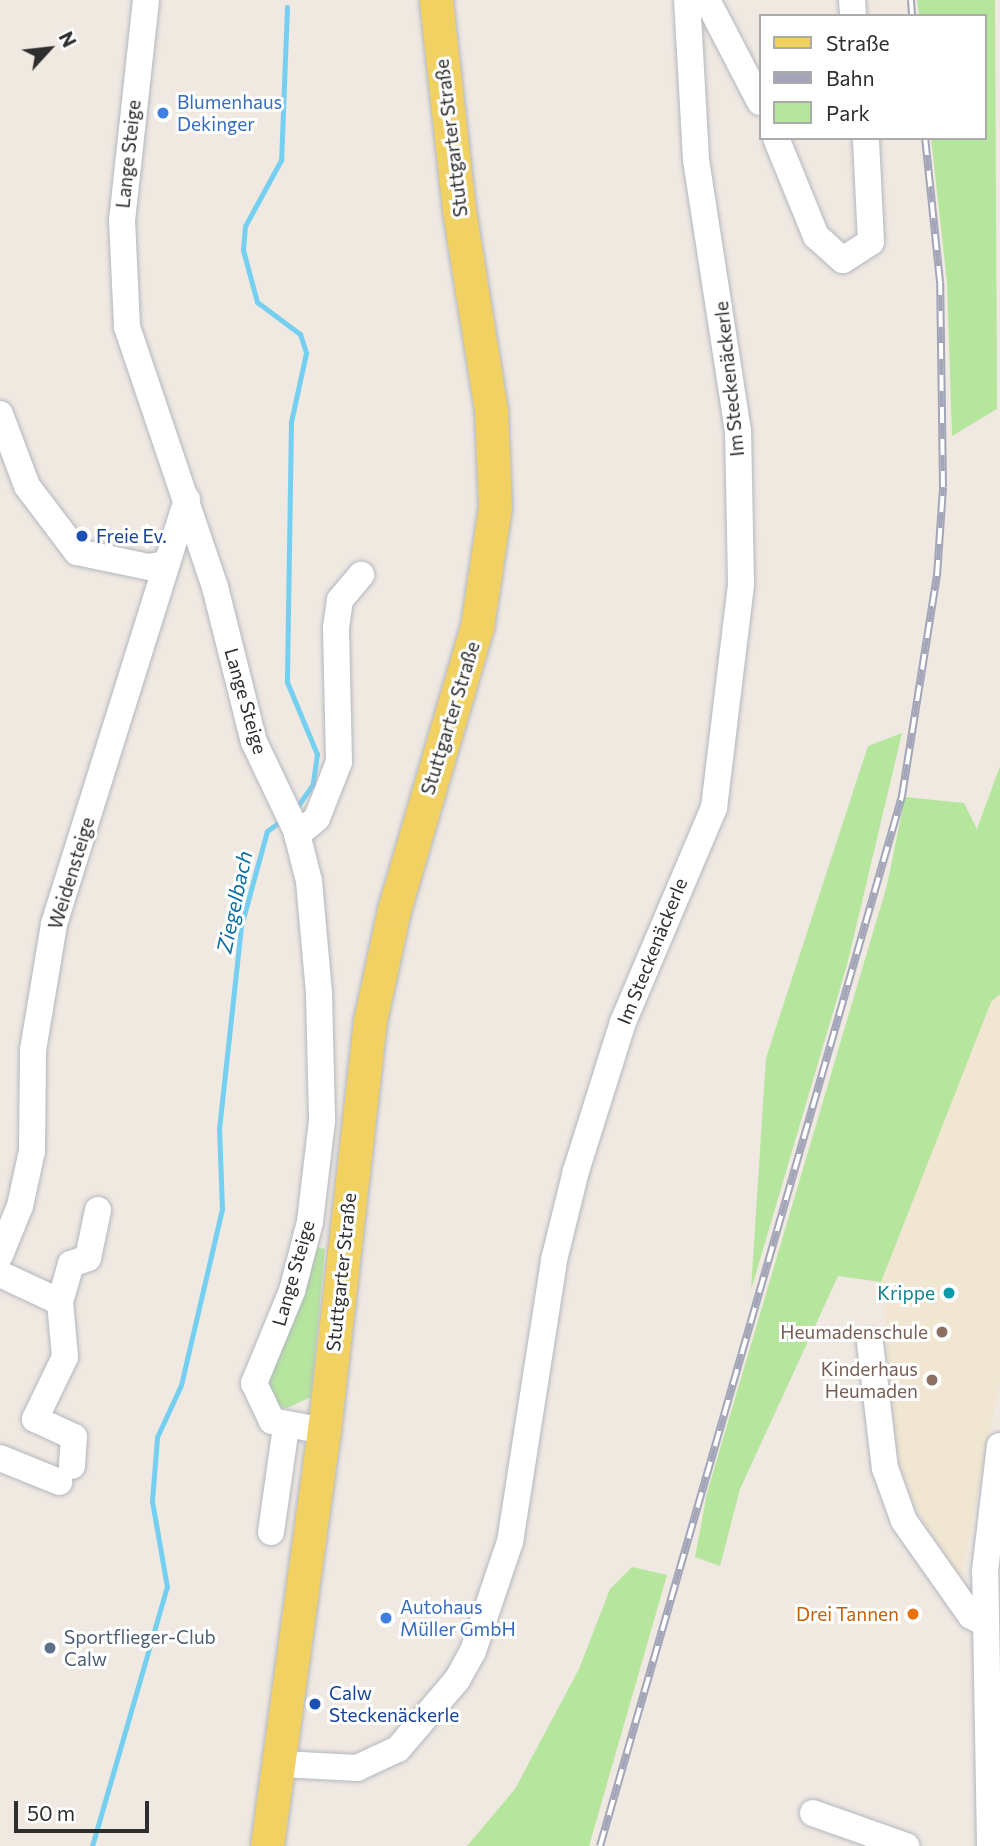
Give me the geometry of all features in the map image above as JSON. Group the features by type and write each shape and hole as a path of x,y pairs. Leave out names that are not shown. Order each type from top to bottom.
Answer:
{"main road":[{"name":"Stuttgarter Straße","path":"267,1846 282,1764 324,1431 370,1021 394,910 477,627 495,506 491,410 459,210 436,0"}],"street":[{"name":"Lange Steige","path":"145,0 120,273 144,387 187,499 250,730 296,833 309,881 322,1121 310,1222 292,1291 254,1383 259,1404 286,1427"},
{"name":"Im Steckenäckerle","path":"282,1764 357,1768 398,1749 457,1681 473,1651 510,1542 554,1260 576,1171 623,1022 714,808 741,584 738,431 695,159 687,0"},
{"path":"708,0 758,98"},
{"path":"777,140 816,236 843,260 871,242 866,140"},
{"path":"0,414 27,486 77,552 149,567 164,564"},
{"name":"Weidensteige","path":"0,1255 20,1206 32,1151 33,1050 54,924 164,564 187,499"},
{"path":"296,833 317,818 339,762 336,628 340,600 361,575"},
{"path":"0,1458 65,1474 74,1437 35,1419 65,1357 60,1301 71,1264 88,1258 98,1210"},
{"path":"0,1274 60,1301"},
{"path":"870,1343 885,1468 904,1521 971,1616 985,1623"},
{"path":"271,1532 286,1427 324,1431"},
{"path":"990,1846 985,1623 1000,1446"},
{"path":"813,1813 906,1846"}],"shaded area":[{"name":"Heumadenschule","path":"1000,994 1000,1382 961,1579 918,1513 898,1461 881,1282 991,1002"}],"green space":[{"path":"917,0 995,0 997,409 952,436 947,282 931,140 986,140 986,14 919,14"},
{"path":"902,733 847,965 751,1290 766,1058 868,746"},
{"path":"1000,766 1000,994 991,1002 881,1282 838,1276 740,1489 720,1566 695,1557 707,1493 887,885 905,797 964,803 977,829"},
{"path":"315,1247 325,1249 311,1397 287,1408 274,1405 264,1372"},
{"path":"632,1567 667,1575 589,1846 467,1846 515,1789 579,1669 610,1589"}],"waterway":[{"name":"Ziegelbach","path":"287,7 281,160 245,226 243,250 257,302 300,334 306,353 291,422 287,682 317,754 313,784 295,810"},
{"name":"Ziegelbach","path":"92,1846 167,1587 152,1501 157,1437 181,1385 222,1209 219,1129 241,926 267,831 282,820"}],"railway":[{"path":"911,0 912,14"},
{"path":"600,1846 902,796 937,576 943,487 940,282 925,140"}],"place":[{"name":"Blumenhaus Dekinger","path":"163,113"},
{"name":"Freie Ev.","path":"82,536"},
{"name":"Krippe","path":"949,1293"},
{"name":"Heumadenschule","path":"942,1332"},
{"name":"Kinderhaus Heumaden","path":"932,1380"},
{"name":"Drei Tannen","path":"913,1614"},
{"name":"Autohaus Müller GmbH","path":"386,1618"},
{"name":"Sportflieger-Club Calw","path":"50,1648"},
{"name":"Calw Steckenäckerle","path":"315,1704"}]}
